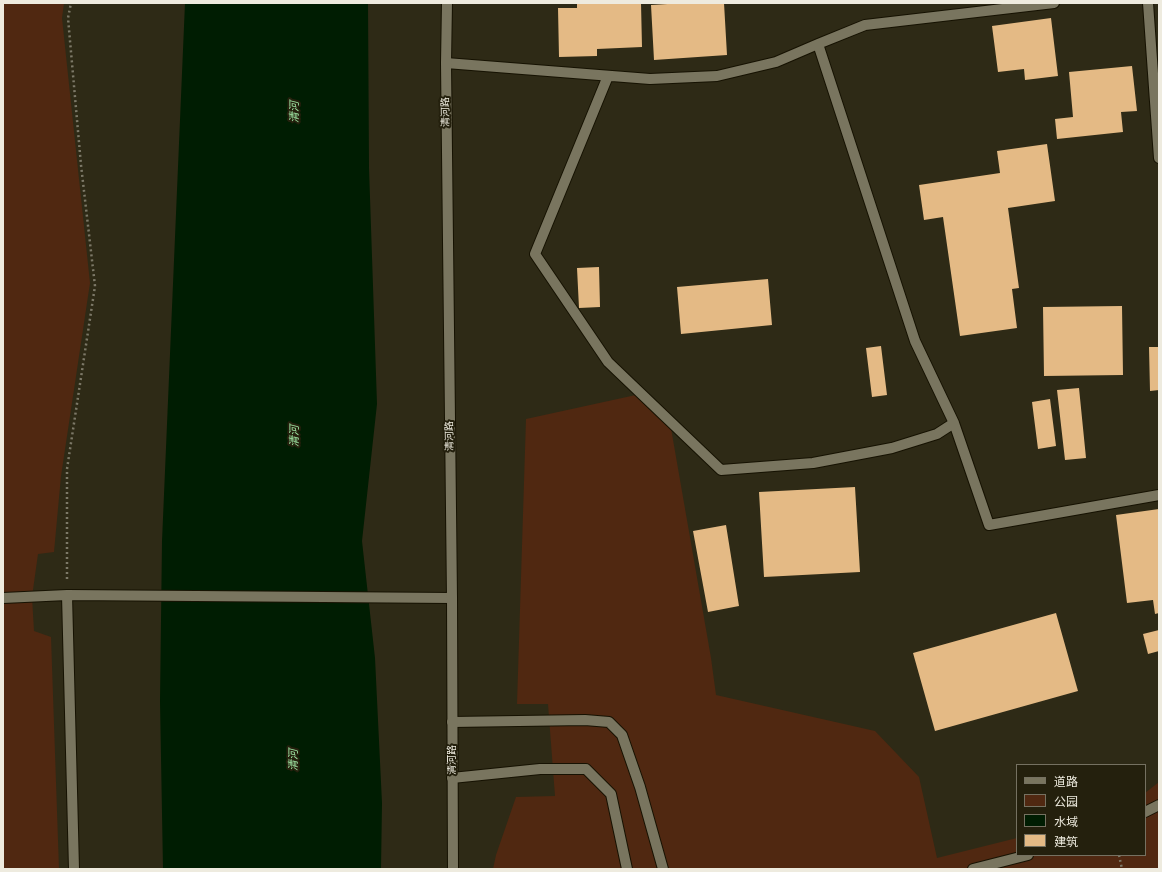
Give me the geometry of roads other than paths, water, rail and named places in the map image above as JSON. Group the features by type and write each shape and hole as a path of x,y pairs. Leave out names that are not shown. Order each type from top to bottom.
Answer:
{"street":[{"name":"清河路","path":"447,3 446,63 452,598 453,869"},
{"path":"446,63 650,79 717,76 776,62 865,25 1054,3"},
{"path":"1148,3 1159,158"},
{"path":"818,44 915,341 954,423 989,525 1159,495"},
{"path":"608,76 535,254 608,362 721,470 813,463 884,450 937,434 954,423"},
{"path":"67,595 74,869"},
{"path":"3,598 67,595 452,598"},
{"path":"452,722 585,720 610,722 622,734 640,787 663,869"},
{"path":"452,778 540,769 586,769 611,794 627,869"},
{"path":"1146,812 1159,805"},
{"path":"973,869 1024,856"}],"water":[{"name":"清河","path":"185,3 368,3 369,168 377,404 362,541 375,658 382,803 381,869 163,869 160,701 162,541"}]}
